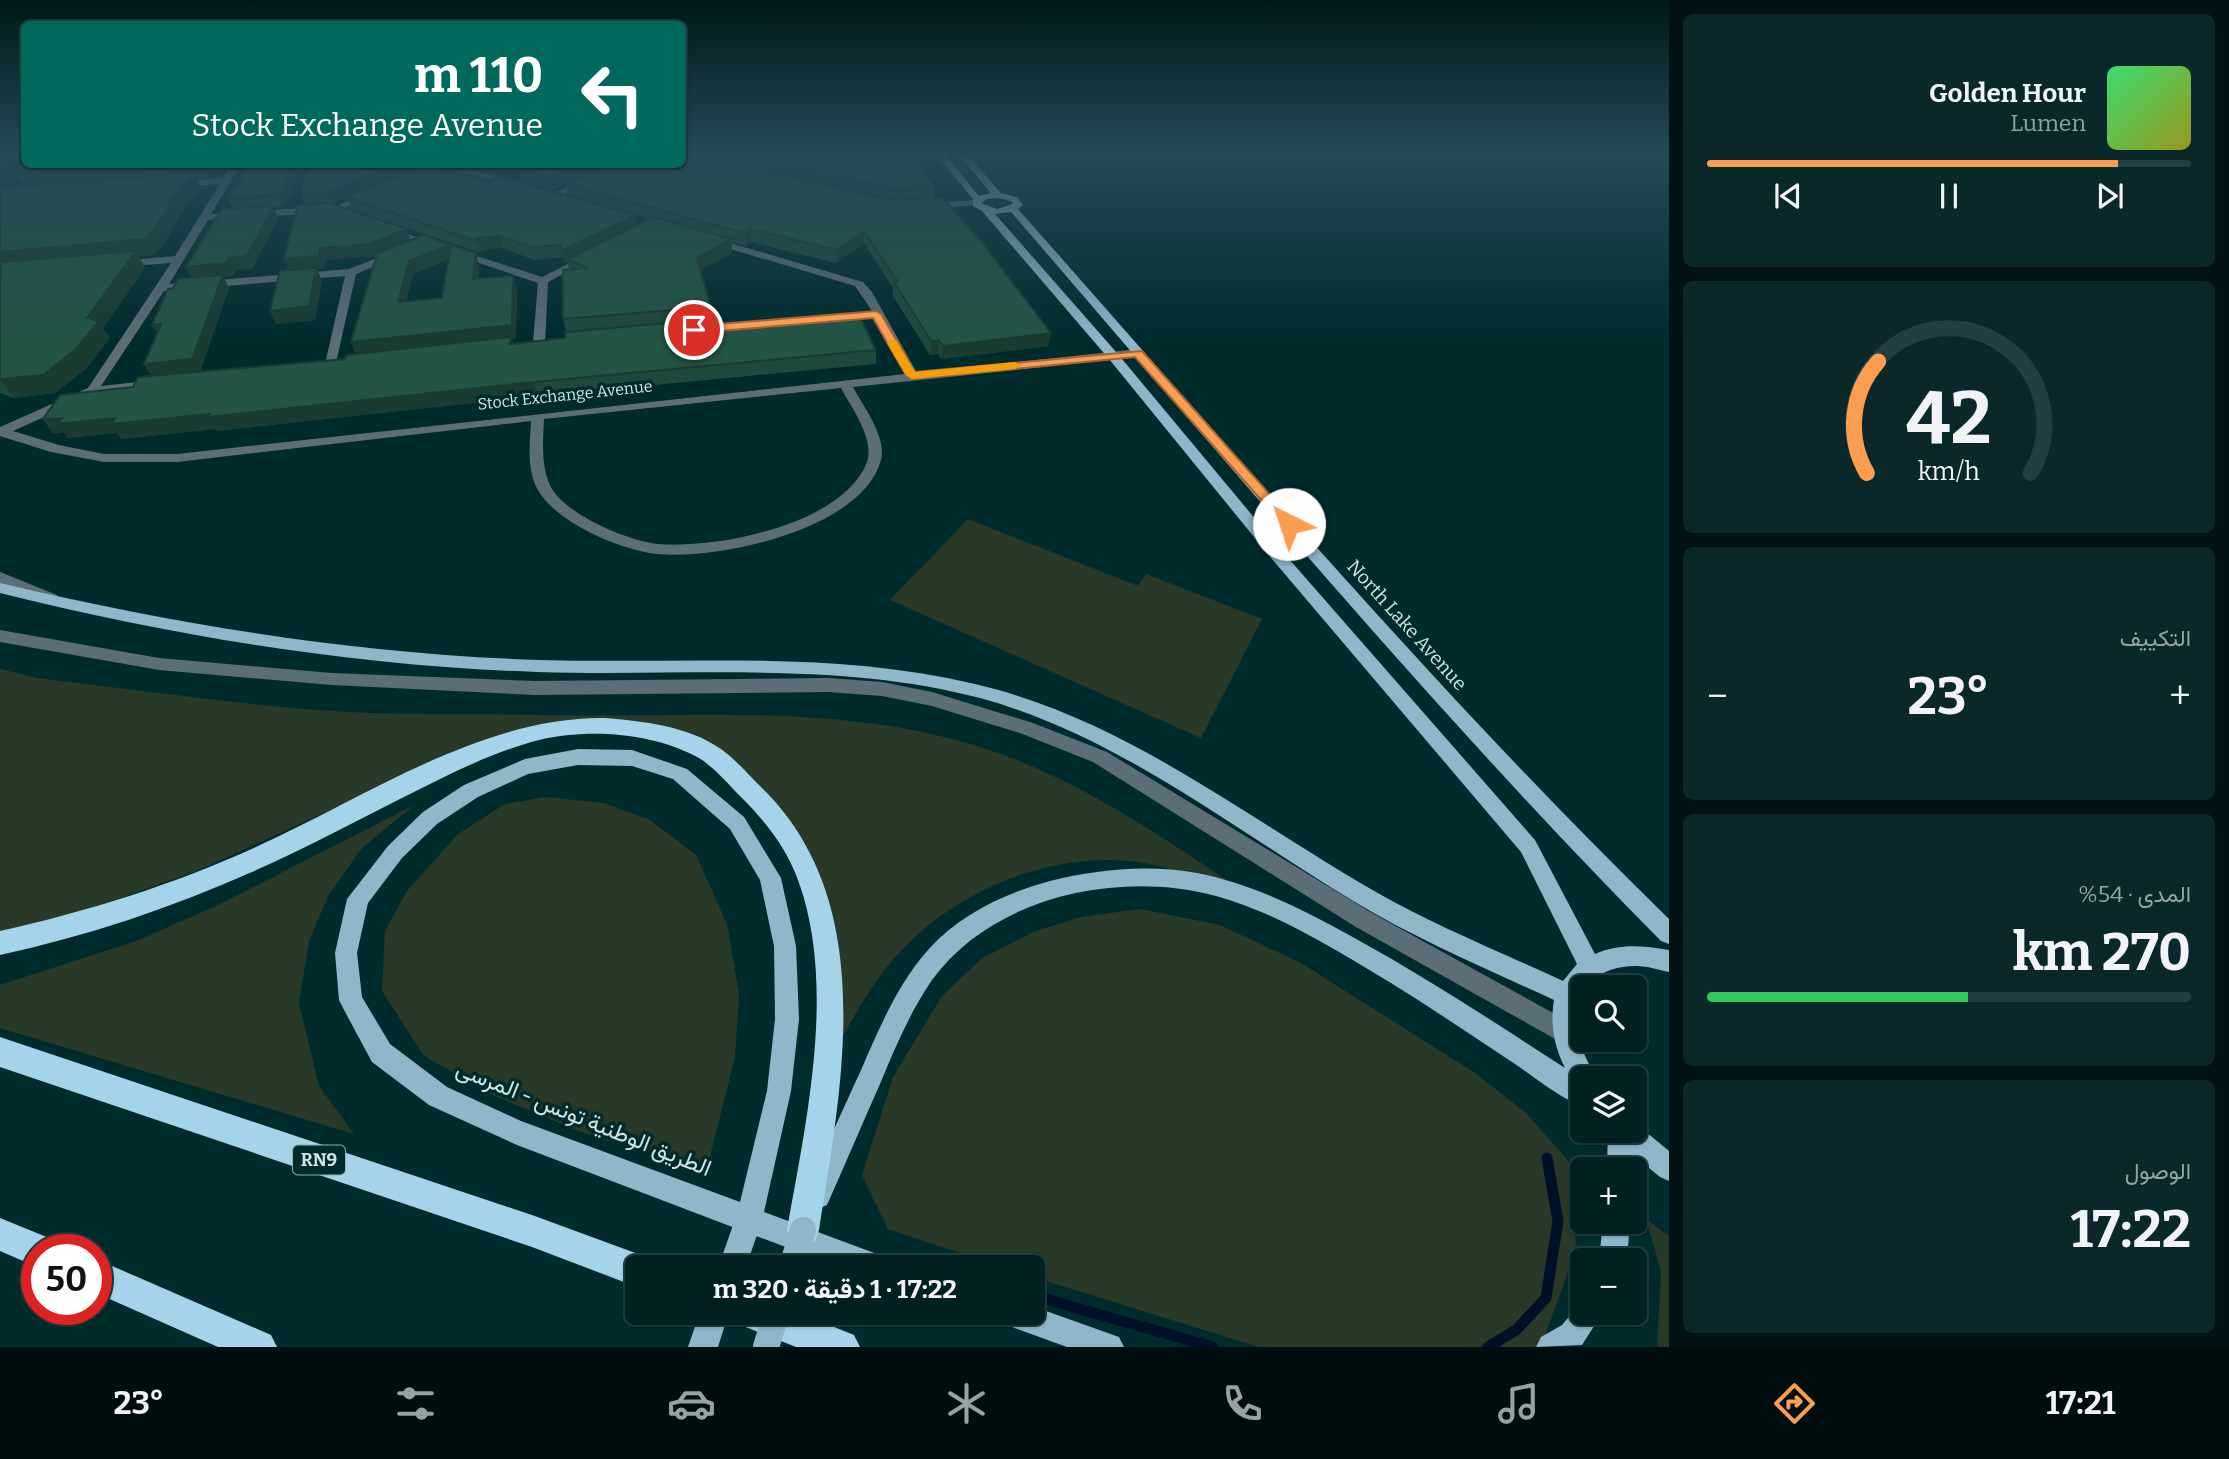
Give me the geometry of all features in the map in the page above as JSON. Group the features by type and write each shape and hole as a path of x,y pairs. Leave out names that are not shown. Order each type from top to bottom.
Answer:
{"highway":[{"path":"0,943 70,927 219,874 456,761 504,741 545,730 588,727 634,729 674,738 710,754 760,800 790,837 813,888 827,951 830,1009 827,1079 803,1230"},
{"name":"RN9","path":"0,1052 532,1231 625,1266"},
{"path":"0,1234 21,1243"},
{"path":"112,1284 216,1334 259,1347"},
{"path":"784,1325 842,1347"}],"main road":[{"path":"989,215 1113,356 1286,565 1528,846 1589,965"},
{"name":"North Lake Avenue","path":"1018,215 1326,566 1577,843 1669,934"},
{"path":"0,588 191,630 393,657 458,663 625,668 802,667 884,673 982,691 1042,712 1109,741 1188,785 1373,901 1419,926 1565,994"},
{"name":"الطريق الوطنية تونس - المرسى","path":"736,1255 749,1219 750,1216 779,1091 787,1019 785,946 770,878 737,823 680,774 632,758 578,757 525,767 471,791 429,818 396,852 358,900 346,953 351,1000 381,1054 438,1096 517,1132 749,1219 843,1255"},
{"path":"796,1255 803,1230 895,1021 925,972 948,944 979,921 1012,903 1045,891 1135,878 1199,883 1282,911 1391,970 1570,1086"},
{"path":"1576,1066 1564,1032 1565,994 1574,977 1589,965 1622,956 1669,961"},
{"path":"1639,1143 1669,1168"},
{"path":"702,1347 710,1325"},
{"path":"766,1347 773,1325"},
{"path":"1045,1325 1110,1347"},
{"path":"1550,1347 1572,1335 1579,1325"}],"street":[{"path":"92,391 162,288 206,217 240,215"},
{"path":"373,223 543,281 600,252"},
{"path":"696,235 859,284 867,292 876,314 912,375"},
{"path":"162,288 351,272 425,242"},
{"path":"109,265 178,259"},
{"path":"331,363 351,272"},
{"path":"538,342 543,281"},
{"path":"824,319 876,314"},
{"path":"525,344 552,341"},
{"name":"Stock Exchange Avenue","path":"0,432 56,449 104,458 177,458 912,375 1138,353"},
{"path":"317,365 345,362"},
{"path":"0,432 92,391 172,382"},
{"path":"538,416 539,475 548,495 564,510 631,542 657,550 691,548 750,539 800,526 826,513 852,492 866,476 874,460 874,442 845,383"},
{"path":"0,577 64,604"},
{"path":"0,636 159,664 332,679 535,688 803,685 882,689 932,699 1026,728 1100,757 1376,926 1564,1032"}],"green space":[{"path":"968,519 1138,586 1146,574 1262,619 1201,738 890,600"},
{"path":"0,669 37,678 346,712 747,715 850,721 901,728 952,739 1031,766 1105,803 1246,893 1170,869 1111,860 1078,862 1013,877 953,907 903,949 874,984 835,1050 827,906 756,790 647,728 533,728 392,782 199,870 42,926 0,936"},
{"path":"546,797 604,803 650,820 696,855 727,924 739,994 735,1057 706,1172 581,1132 495,1096 424,1056 382,991 385,931 407,891 458,834 505,804"},
{"path":"414,805 361,849 328,896 309,941 299,1003 319,1086 354,1134 0,1028 0,985 139,940 220,904"},
{"path":"1140,909 1220,925 1301,963 1475,1073 1526,1113 1570,1163 1570,1234 1575,1234 1576,1248 1570,1248 1570,1266 1543,1342 1534,1347 1259,1347 1045,1281 1045,1255 967,1255 888,1229 862,1175 893,1077 942,996 981,959 1033,932 1081,917"},
{"path":"1647,1220 1669,1236 1669,1347 1657,1347 1661,1271"}],"building":[{"path":"0,215 163,215 145,239 0,252"},
{"path":"218,215 268,215 247,256 229,258 227,263 186,267"},
{"path":"295,215 364,215 407,229 369,244 320,248 319,256 284,259"},
{"path":"399,215 636,215 561,251 561,245 531,247 500,236 477,238 477,241"},
{"path":"678,215 958,215 1051,333 943,346 939,340 931,341 894,282 898,282 864,231 836,250 751,229 744,233"},
{"path":"653,217 731,239 697,258 711,307 563,319 563,270 588,268 567,260"},
{"path":"423,235 450,245 409,261 398,302 442,298 451,245 476,253 473,279 513,276 512,325 351,342 377,254"},
{"path":"136,251 87,318 99,321 75,350 43,375 0,379 0,262"},
{"path":"316,268 309,306 270,311 280,271"},
{"path":"223,275 192,359 144,364 161,324 152,325 168,289 173,288 178,279"},
{"path":"858,313 876,350 534,382 208,417 210,414 112,424 115,418 57,424 62,418 43,419 60,395 133,387 138,377 345,359 347,355 511,337 510,344 565,338 565,332 715,319 716,324 725,323 726,326"}],"waterway":[{"path":"1488,1347 1516,1330 1546,1298 1558,1221 1547,1158"},
{"path":"1045,1299 1213,1347"}],"slow traffic":[{"path":"893,343 912,375 1015,365"}],"route":[{"path":"694,330 876,314 912,375 1138,353 1289,524"}]}
